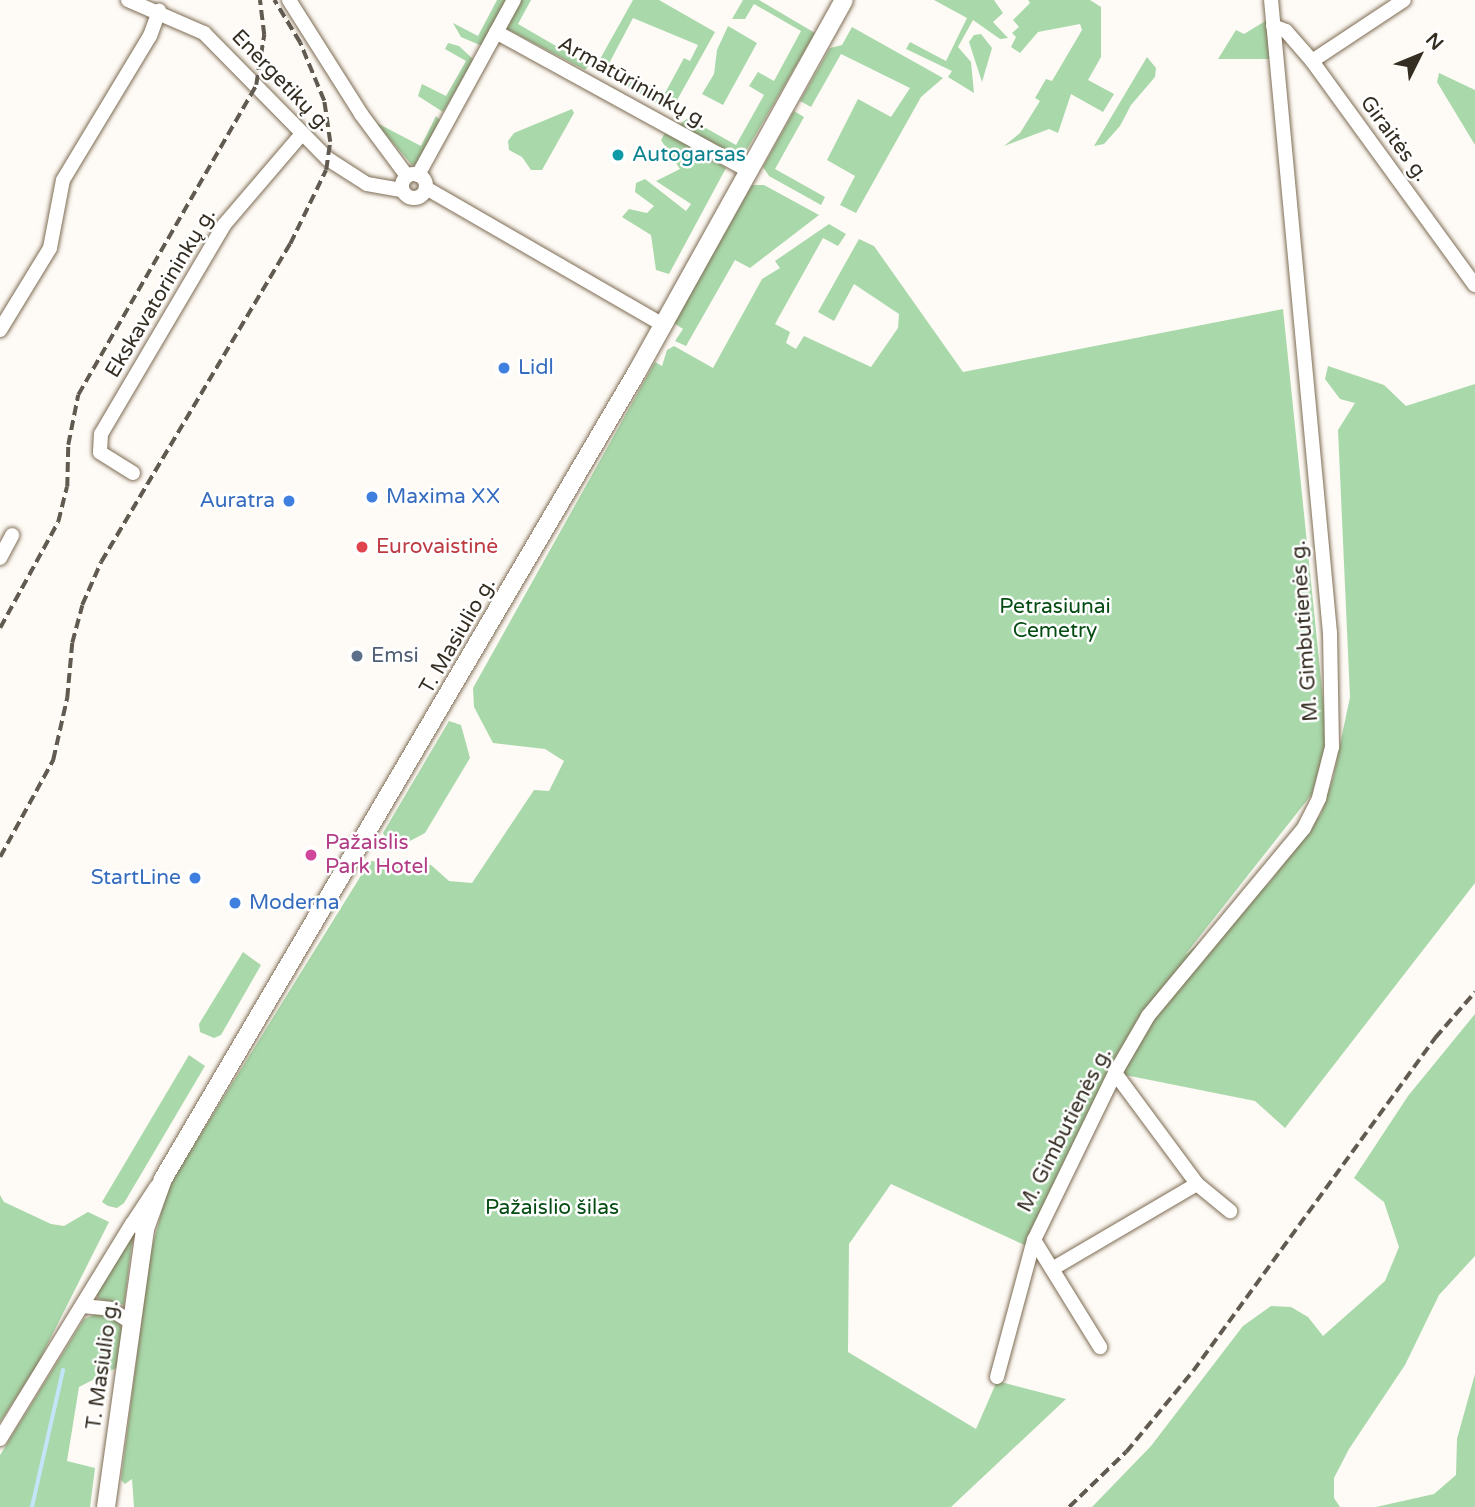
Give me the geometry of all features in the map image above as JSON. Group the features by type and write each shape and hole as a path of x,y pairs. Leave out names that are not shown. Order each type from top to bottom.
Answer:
{"main road":[{"name":"T. Masiulio g.","path":"106,1507 132,1324 139,1226 163,1179 663,326 844,0"}],"street":[{"name":"Energetikų g.","path":"128,0 159,11 204,33 301,135 367,184 409,180"},
{"name":"Energetikų g.","path":"289,0 361,114 409,180"},
{"path":"409,180 514,0"},
{"name":"M. Gimbutienės g.","path":"997,1377 1034,1240 1115,1073 1148,1016 1304,828 1319,798 1332,747 1330,633 1271,0"},
{"path":"1311,61 1404,0"},
{"path":"0,330 50,248 63,180 150,36 159,11"},
{"name":"Giraitės g.","path":"1273,26 1286,30 1311,61 1475,285"},
{"name":"Armatūrininkų g.","path":"496,32 749,172"},
{"name":"Ekskavatorininkų g.","path":"133,473 100,452 101,434 224,225 301,135"},
{"path":"409,180 663,326"},
{"path":"409,180 416,199 426,188"},
{"path":"0,558 12,535"},
{"path":"1115,1073 1197,1184 1230,1211"},
{"path":"1052,1269 1197,1184"},
{"name":"T. Masiulio g.","path":"0,1439 83,1306 139,1226"},
{"path":"1034,1240 1100,1347"},
{"path":"83,1306 110,1309 132,1324"}],"green space":[{"path":"497,0 507,0 482,46 461,37 453,23 478,36"},
{"path":"521,0 531,0 518,24 589,65 585,70 505,28"},
{"path":"633,0 659,0 715,32 671,111 626,86 631,75 665,93 684,58 690,61 698,45 633,18 604,73 595,68"},
{"path":"743,0 759,0 815,33 742,158 679,125 688,118 736,145 764,95 749,86 758,72 774,81 801,31 754,4 745,19 732,19"},
{"path":"934,0 994,0 1003,13 993,22 1008,38 1000,39 973,20 958,47 971,62 974,93 948,77 952,71 906,49 910,42 946,61 967,18"},
{"path":"1028,0 1090,0 1101,7 1101,57 1088,80 1114,94 1103,112 1071,94 1058,133 1049,129 1004,146 1020,133 1040,101 1035,98 1046,79 1052,81 1082,30 1080,24 1038,32 1020,53 1011,47 1016,37 1012,33 1019,27 1013,20 1030,3"},
{"path":"1267,20 1270,59 1218,59 1236,30 1244,34"},
{"path":"728,26 757,43 723,105 702,94 714,74 717,50"},
{"path":"852,27 943,78 921,97 856,213 840,205 855,176 827,160 858,99 891,117 910,88 841,54 811,107 800,101 830,48 842,45"},
{"path":"981,34 992,48 982,82 969,42 974,35"},
{"path":"448,43 459,46 474,60 443,112 418,96 422,84 446,96 466,61 445,49"},
{"path":"1147,57 1156,68 1155,77 1131,105 1120,126 1104,144 1094,146"},
{"path":"1439,73 1475,90 1475,145 1437,82"},
{"path":"572,109 574,113 542,170 531,170 522,157 509,150 508,141 514,133"},
{"path":"794,111 804,117 775,169 825,197 821,205 769,176 763,167"},
{"path":"436,116 441,121 417,163 412,165 375,122 421,146"},
{"path":"666,131 726,168 669,274 656,270 651,235 622,217 629,209 647,213 654,206 635,192 636,183 645,179 686,211 691,204 656,181 680,169 661,140"},
{"path":"752,185 764,185 819,215 750,268 735,260 686,346 675,341 683,329 674,323"},
{"name":"Pažaislio šilas","path":"829,224 846,234 838,246 823,238 775,324 790,332 786,343 796,349 804,336 871,367 898,328 899,314 854,284 834,321 818,312 859,239 874,246 963,372 1283,309 1327,738 1312,794 1185,955 1269,883 1321,814 1333,778 1350,697 1338,430 1355,403 1340,399 1325,379 1328,366 1384,385 1406,406 1475,384 1475,883 1285,1128 1255,1101 1115,1073 1031,1248 891,1184 849,1244 848,1352 976,1429 997,1381 1066,1399 951,1507 134,1507 132,1479 125,1484 121,1480 150,1255 168,1187 370,861 431,865 449,881 472,883 534,790 549,791 564,761 545,749 493,743 474,707 473,688 655,362 662,366 667,350 674,346 713,368 762,279 780,268 775,261"},
{"path":"449,721 461,725 470,758 425,833 408,842 387,840 383,833"},
{"path":"243,952 261,965 221,1035 214,1038 200,1032 199,1024"},
{"path":"1475,1014 1475,1256 1439,1295 1405,1365 1349,1449 1334,1478 1334,1498 1340,1507 1092,1507 1151,1446 1243,1326 1271,1306 1291,1307 1308,1317 1323,1336 1385,1281 1399,1247 1384,1202 1354,1178 1408,1096"},
{"path":"189,1055 205,1066 124,1203 117,1208 108,1206 102,1202"},
{"path":"0,1195 4,1202 51,1224 64,1226 88,1212 109,1222 36,1367 0,1422"},
{"path":"133,1235 124,1305 99,1299 96,1295"},
{"path":"101,1312 118,1321 124,1332 120,1366 79,1387 67,1461 95,1468 90,1507 0,1507 0,1455 84,1319"},
{"path":"1475,1374 1475,1507 1376,1507 1434,1494 1456,1475 1457,1439"}],"waterway":[{"path":"32,1507 63,1370"}],"railway":[{"path":"0,628 58,522 67,487 68,445 78,395 256,85 264,35 260,0"},
{"path":"0,857 53,760 67,698 72,643 82,605 101,562 290,244 326,170 330,142 324,101 300,43 274,0"},
{"path":"1069,1507 1126,1452 1193,1371 1435,1038 1475,992"}],"place":[{"name":"Autogarsas","path":"618,155"},
{"name":"Lidl","path":"504,368"},
{"name":"Maxima XX","path":"372,497"},
{"name":"Auratra","path":"289,501"},
{"name":"Eurovaistinė","path":"362,547"},
{"name":"Emsi","path":"357,656"},
{"name":"Pažaislis Park Hotel","path":"311,855"},
{"name":"StartLine","path":"195,878"},
{"name":"Moderna","path":"235,903"}],"park label":[{"name":"Petrasiunai Cemetry","path":"1055,619"}]}
